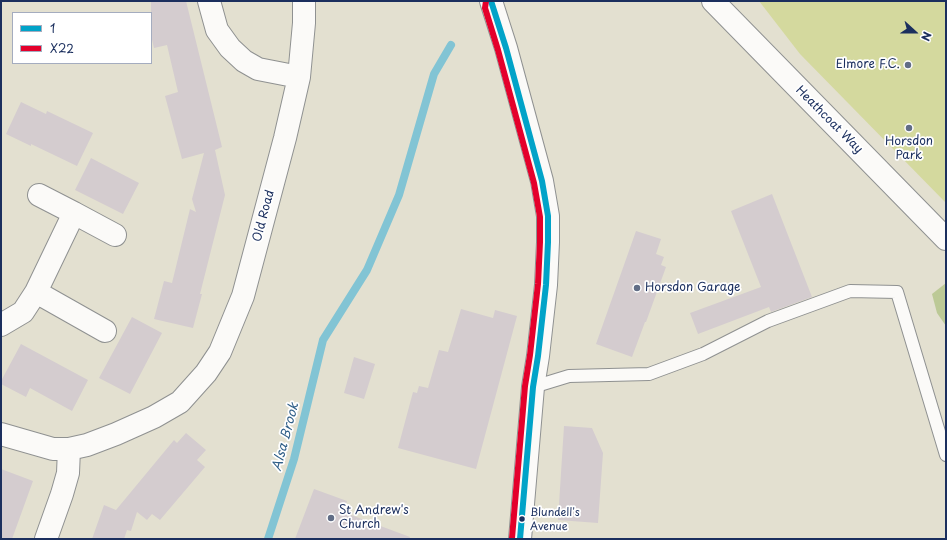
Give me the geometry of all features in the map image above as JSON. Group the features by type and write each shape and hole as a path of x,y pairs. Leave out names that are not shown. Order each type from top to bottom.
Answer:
{"street":[{"path":"209,1 217,30 230,48 244,62 258,69 299,77"},
{"name":"Old Road","path":"1,434 53,449 69,449 87,445 154,417 180,402 206,373 220,352 242,296 286,138 299,77 304,23 304,1"},
{"name":"Heathcoat Way","path":"713,1 946,239"},
{"path":"492,3 506,48 542,181 548,216 546,285 533,387 520,539"},
{"path":"39,195 115,235"},
{"path":"1,325 23,312 36,292 74,213"},
{"path":"36,292 105,331"},
{"path":"46,539 68,473 69,449"}],"lane":[{"path":"533,387 569,376 649,374 703,354 768,322 850,291 897,292 946,454"}],"green space":[{"name":"Horsdon Park","path":"759,1 946,1 946,203 800,54"},
{"path":"946,283 946,326 937,313 932,294"}],"building":[{"path":"151,1 186,1 222,147 215,150 225,195 193,328 154,319 164,281 172,283 190,209 196,212 192,199 204,153 182,159 165,96 178,92 167,45 154,48 152,39"},
{"path":"21,102 46,114 47,111 93,133 77,166 6,134"},
{"path":"91,158 139,183 123,214 75,190"},
{"path":"772,194 812,297 771,312 769,307 698,334 690,313 761,287 731,211"},
{"name":"Horsdon Garage","path":"636,231 661,239 656,254 664,257 661,265 666,267 632,357 596,344"},
{"path":"461,309 493,318 495,310 517,316 476,469 398,448 413,392 417,393 419,386 428,388 439,350 448,352"},
{"path":"132,317 162,333 130,394 99,378"},
{"path":"21,344 88,380 72,411 30,388 26,397 1,384 1,381"},
{"path":"354,357 375,364 364,399 344,393"},
{"path":"564,426 592,428 603,453 598,523 558,520"},
{"path":"186,433 206,450 197,460 205,467 160,520 152,514 147,520 137,512 131,531 127,530 124,539 92,539 104,505 116,510 174,440 177,443"},
{"path":"1,469 33,481 12,539 1,539"},
{"name":"St Andrew's Church","path":"314,489 347,501 343,512 410,537 409,539 295,539"}],"waterway":[{"name":"Alsa Brook","path":"268,539 294,459 323,340 367,270 399,195 434,74 451,45"}],"transit line":[{"name":"X22","path":"486,1 485,8 534,183 540,217 538,284 525,386 512,538"},
{"name":"1","path":"491,1 506,48 542,181 548,216 546,285 533,387 520,539"}],"place":[{"name":"Elmore F.C.","path":"908,65"},
{"name":"Horsdon Park","path":"909,128"},
{"name":"Horsdon Garage","path":"637,288"},
{"name":"St Andrew's Church","path":"331,518"},
{"name":"Blundell's Avenue","path":"522,519"}]}
